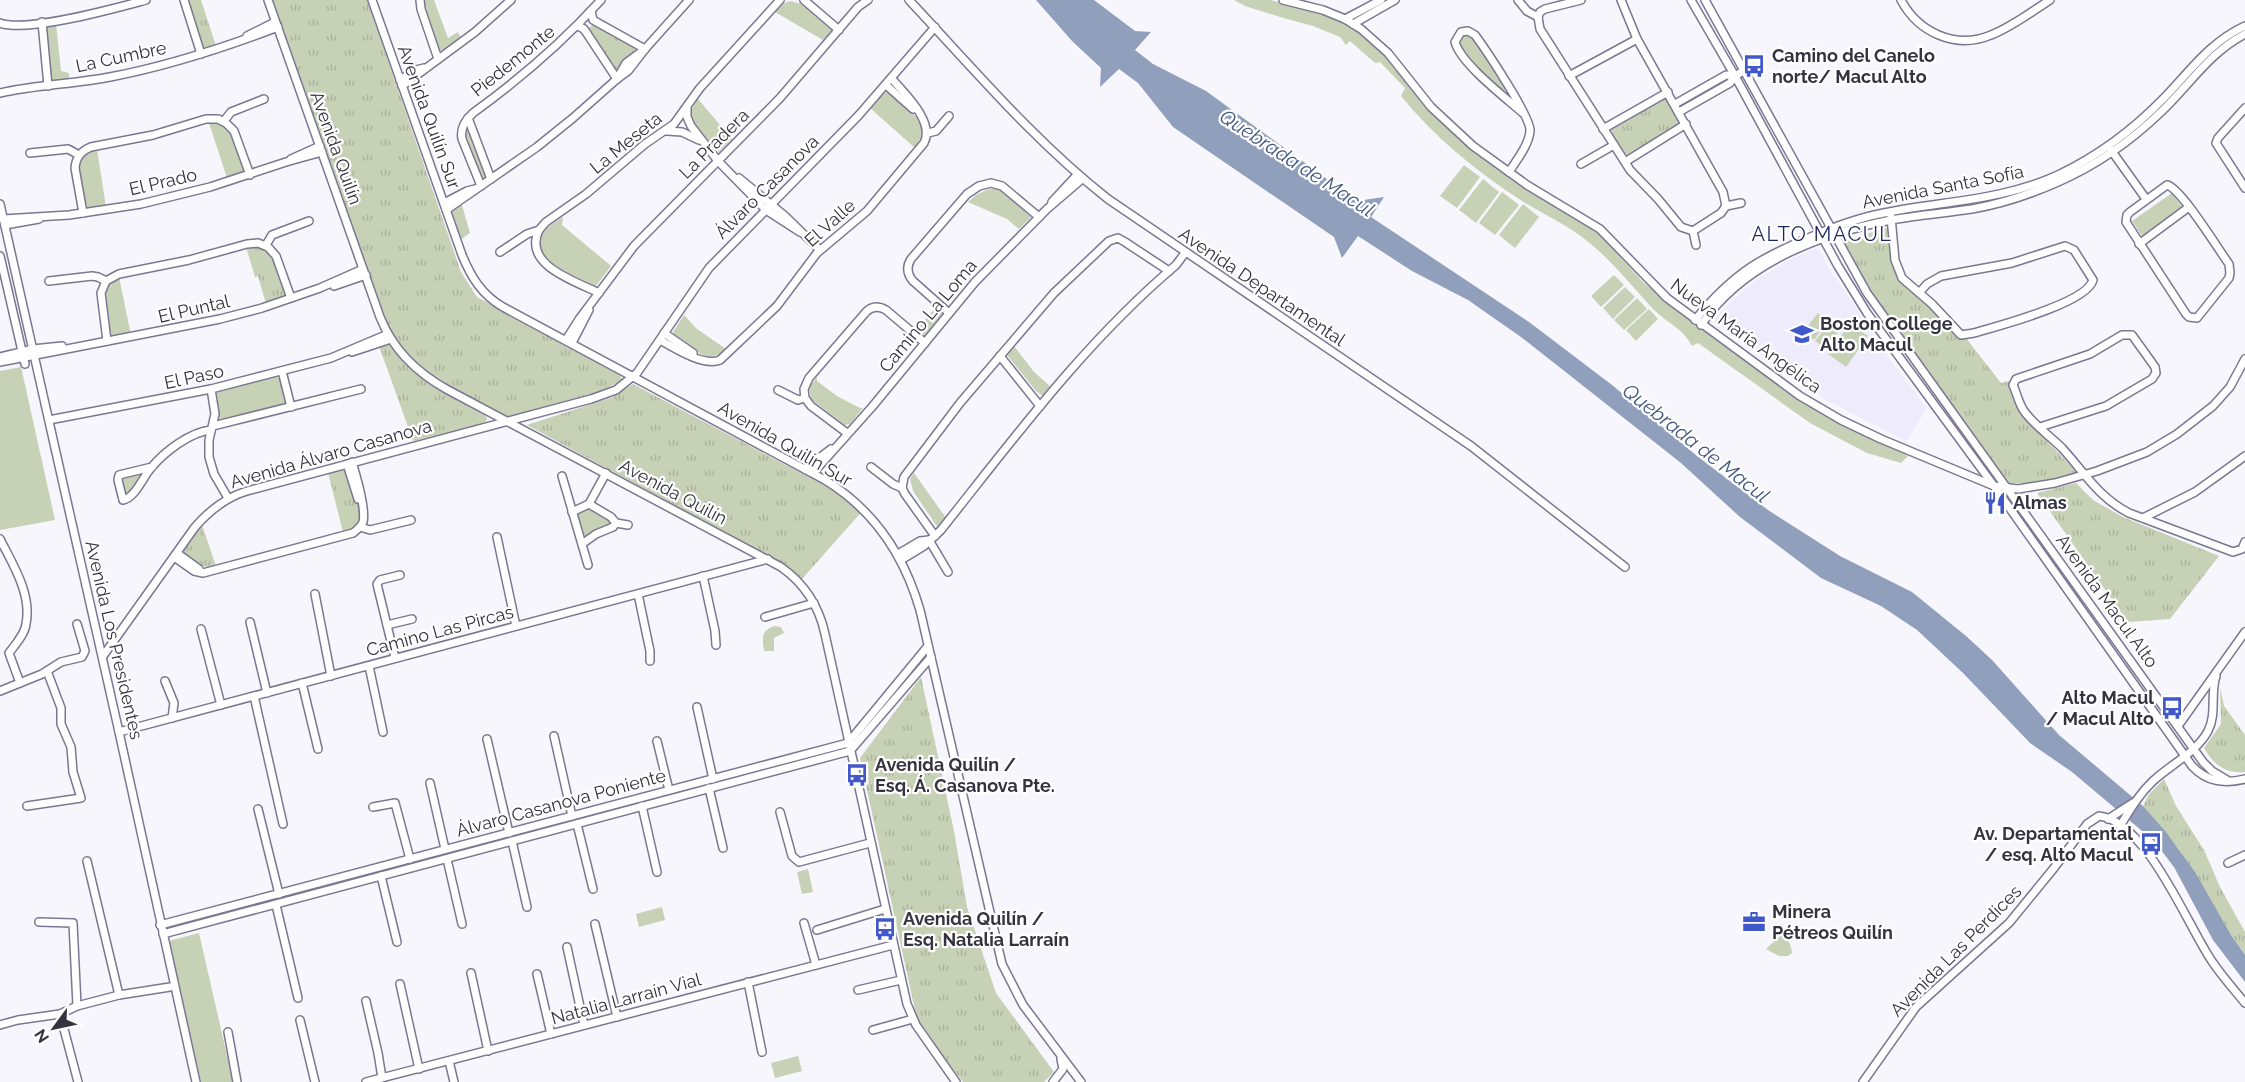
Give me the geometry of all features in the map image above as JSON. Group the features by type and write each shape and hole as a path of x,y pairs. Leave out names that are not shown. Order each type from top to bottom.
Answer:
{"street":[{"path":"0,23 9,25 42,22 121,3 146,0"},
{"path":"184,0 201,54"},
{"name":"Avenida Quilín","path":"268,0 389,337 409,362 429,379 768,559 795,578 814,603 824,626 901,980 913,1019 956,1082"},
{"name":"Avenida Quilín Sur","path":"372,0 465,264 481,289 498,304 838,488 864,510 884,533 900,557 915,592 997,951 1014,992 1080,1080"},
{"path":"420,0 438,59"},
{"path":"401,83 414,71 424,68 475,32 511,0"},
{"name":"Piedemonte","path":"478,188 462,136 462,128 468,117 581,28 601,0"},
{"path":"445,207 492,179 550,137 617,79 626,63 645,49 689,0"},
{"name":"La Meseta","path":"500,252 529,232 538,230 678,120 704,84 780,0"},
{"path":"804,0 839,30"},
{"name":"La Pradera","path":"569,342 592,302 634,246 780,98 860,4 868,0"},
{"name":"Avenida Departamental","path":"909,0 1036,136 1080,177 1185,253 1471,446 1625,567"},
{"name":"Nueva María Angélica","path":"1283,0 1312,3 1353,24 1388,53 1421,96 1473,146 1509,172 1600,229 1650,282 1698,322 1821,409 1881,439 1994,486 2008,489 2040,485 2084,475 2147,452 2193,422 2225,394 2245,359"},
{"path":"1346,20 1381,0"},
{"path":"1353,24 1395,0"},
{"path":"1518,0 1527,11 1538,17"},
{"path":"1581,0 1540,12 1538,26 1624,162 1681,227 1687,231 1693,231 1721,213 1726,206 1726,199 1675,104 1636,39 1621,0"},
{"name":"Avenida Macul Alto","path":"1691,0 1867,314 1994,486 2195,770 2217,781 2245,779"},
{"name":"Avenida Macul Alto","path":"1705,0 1867,293 2193,747 2212,771 2231,781"},
{"path":"1901,0 1909,14 1926,29 1948,38 1964,40 1979,39 1997,32 2050,0"},
{"path":"591,11 593,20 645,49"},
{"path":"593,20 581,28 617,79"},
{"path":"42,22 48,86"},
{"name":"La Cumbre","path":"0,93 113,76 201,54 245,38 256,30 277,25"},
{"name":"Avenida Santa Sofía","path":"1698,322 1749,276 1789,252 1822,236 1890,212 1981,198 2019,189 2068,170 2110,149 2152,110 2210,48 2245,26"},
{"name":"Álvaro Casanova","path":"633,377 704,273 889,82 935,27"},
{"path":"1509,172 1530,135 1529,123 1524,114 1475,35 1468,31 1461,32 1455,42 1459,50 1480,75 1524,114"},
{"name":"Avenida Santa Sofía","path":"1832,232 1892,220 1972,209 2017,198 2066,178 2163,110 2214,55 2245,34"},
{"path":"1569,76 1636,39"},
{"path":"1679,112 1730,83 1735,76 1745,70"},
{"path":"1675,104 1726,75 1735,76"},
{"path":"889,82 926,123 928,133"},
{"path":"1603,129 1668,92"},
{"path":"224,121 231,112 264,99"},
{"path":"688,105 688,122 718,161 769,208 820,250"},
{"path":"2245,108 2216,143 2245,187"},
{"name":"El Valle","path":"662,336 710,362 723,358 777,306 820,250 867,211 922,145 928,133 936,131 949,116"},
{"name":"Piedemonte","path":"468,117 492,179"},
{"path":"83,213 75,168 80,154 85,150 153,135 206,119 224,121 234,131 250,175"},
{"path":"1624,162 1686,124"},
{"path":"664,132 682,132 702,142"},
{"path":"1581,164 1614,145"},
{"path":"30,153 68,149 80,154"},
{"name":"El Prado","path":"4,222 28,222 44,217 83,213 176,196 250,175 321,149"},
{"path":"2110,149 2146,199"},
{"name":"Camino La Loma","path":"813,473 984,272 1080,177"},
{"path":"950,313 913,281 907,270 911,259 967,194 982,184 994,183 1006,188 1039,217"},
{"path":"2167,185 2171,186 2189,207 2229,264 2230,273 2199,317 2193,319 2186,314 2127,226 2125,218 2146,199 2167,185"},
{"path":"1726,206 1741,203"},
{"name":"Avenida Los Presidentes","path":"0,204 120,732 160,925 196,1082"},
{"path":"2139,244 2189,207"},
{"path":"1890,212 1897,267 1906,283 1940,312 1957,333 1964,335 2057,307 2089,288 2093,280 2073,250 2065,246 2004,265 1941,276 1927,284 1919,293"},
{"path":"266,245 272,235 309,221"},
{"path":"538,230 535,241 538,256 545,264 599,293"},
{"path":"1693,231 1696,244"},
{"path":"522,237 529,237 535,241"},
{"path":"948,572 903,488 902,483 908,471 960,403 1054,293 1113,239 1118,238 1125,242 1169,271"},
{"path":"107,341 101,297 106,282 116,275 189,260 247,244 266,245 276,256 291,298"},
{"path":"900,557 924,546 1106,330 1185,253"},
{"path":"0,256 23,358"},
{"name":"El Puntal","path":"0,362 23,358 34,352 202,324 291,298 364,272"},
{"path":"49,281 92,276 106,282"},
{"path":"847,434 811,406 805,398 804,389 807,381 866,312 875,307 886,310 925,343"},
{"path":"2040,427 2106,406 2152,379 2156,373 2155,367 2130,334 2122,335 2084,356 2016,379 2013,385 2020,404 2026,414 2065,452 2108,500 2122,509 2233,552 2242,549 2245,542"},
{"name":"El Paso","path":"49,420 211,389 344,353 389,337"},
{"path":"1000,356 1040,406"},
{"name":"El Puntal","path":"0,357 23,358"},
{"path":"282,371 291,407"},
{"name":"Avenida Álvaro Casanova","path":"103,656 204,517 228,498 247,490 509,422 606,394 633,377"},
{"path":"211,389 215,414 208,446 210,463 228,498"},
{"path":"152,467 119,475 123,500 131,496 152,467 187,439 202,431 360,389"},
{"path":"778,390 798,400 805,398"},
{"name":"Camino La Loma","path":"805,469 835,446"},
{"path":"2143,518 2195,492 2245,456"},
{"path":"175,555 206,572 350,534 360,527 363,519 360,494 350,463"},
{"path":"871,467 893,484 903,488"},
{"path":"572,512 589,504 606,473"},
{"path":"562,476 588,565"},
{"path":"589,504 611,517 616,523 628,525"},
{"path":"360,527 370,530 411,519"},
{"path":"582,544 596,534 613,527 616,523"},
{"path":"497,537 516,626"},
{"path":"0,539 21,580 27,604 26,626 9,653 20,683"},
{"name":"Camino Las Pircas","path":"120,732 768,559"},
{"path":"395,658 377,584 383,579 400,575"},
{"path":"703,576 716,631 716,645"},
{"path":"315,594 331,676"},
{"path":"638,594 650,661"},
{"path":"765,617 814,603"},
{"path":"387,625 412,619"},
{"path":"250,622 267,693"},
{"path":"0,691 47,671 61,662 84,656 85,651 77,624"},
{"path":"201,629 221,705"},
{"path":"2178,726 2216,676 2245,632"},
{"path":"849,747 928,646"},
{"path":"849,747 931,657"},
{"path":"369,666 383,732"},
{"path":"27,806 81,798 73,772 71,747 60,724 61,708 47,671"},
{"path":"2108,819 2122,815 2155,779 2205,736 2211,724 2212,690 2216,676"},
{"path":"165,681 174,704 172,718"},
{"path":"302,683 318,749"},
{"path":"254,696 283,825"},
{"path":"697,707 713,778"},
{"path":"555,736 572,816"},
{"path":"487,739 508,833"},
{"path":"657,741 669,790"},
{"name":"Álvaro Casanova Poniente","path":"163,934 642,806 661,797 669,790 713,778 849,747"},
{"name":"Álvaro Casanova Poniente","path":"160,925 572,816 709,788 849,747"},
{"path":"430,783 445,849"},
{"path":"709,788 723,848"},
{"path":"373,807 395,803 410,859"},
{"path":"642,806 657,872"},
{"path":"258,809 279,894"},
{"path":"780,812 792,855 799,862 870,843"},
{"path":"2120,826 2122,815"},
{"name":"Avenida Las Perdices","path":"1863,1082 1916,1007 2015,917 2087,824 2098,816 2108,819"},
{"path":"2108,819 2132,834 2148,852 2209,958 2245,1003"},
{"path":"578,824 593,889"},
{"path":"512,841 527,907"},
{"path":"476,842 478,851"},
{"path":"2228,863 2245,855"},
{"path":"447,859 462,924"},
{"path":"87,861 119,995"},
{"path":"381,876 397,942"},
{"path":"254,900 256,910"},
{"path":"276,905 298,998"},
{"path":"817,930 885,909"},
{"path":"39,922 73,923 77,1006"},
{"path":"804,923 816,965"},
{"path":"595,924 617,1017"},
{"name":"Natalia Larraín Vial","path":"366,1082 387,1079 893,945"},
{"path":"567,947 584,1025"},
{"path":"471,973 489,1051"},
{"path":"537,974 551,1034"},
{"path":"858,990 901,980"},
{"path":"748,982 762,1052"},
{"path":"400,984 419,1069"},
{"path":"0,1025 60,1014 77,1006 119,995 170,987"},
{"path":"366,1001 378,1053 387,1079"},
{"path":"60,1014 78,1082"},
{"path":"873,1030 913,1019"},
{"path":"300,1020 315,1082"},
{"path":"228,1032 237,1082"},
{"path":"1053,1082 1061,1074 1064,1065 1058,1053"},
{"path":"449,1061 454,1082"},
{"path":"1061,1074 1070,1072 1080,1080"}],"shaded area":[{"name":"Boston College Alto Macul","path":"1816,248 1820,250 1834,278 1885,353 1927,408 1907,441 1824,399 1715,322 1715,318 1724,308 1753,282 1789,260"}],"green space":[{"path":"187,0 201,0 216,46 206,49 202,47"},
{"path":"273,0 367,0 461,272 477,297 619,373 622,380 602,391 509,417 501,415 431,376 404,350 382,313"},
{"path":"424,0 434,0 448,38 458,32 461,38 443,51 438,49 424,9"},
{"path":"1234,0 1270,0 1313,11 1338,20 1361,33 1379,48 1421,102 1450,130 1506,174 1582,221 1600,235 1643,282 1679,311 1802,403 1908,456 1901,463 1867,453 1810,423 1698,343 1692,346 1680,330 1653,309 1592,245 1503,188 1441,139 1401,96 1405,88 1380,62 1375,63 1350,41 1346,45 1340,37 1313,26 1245,6"},
{"path":"790,1 802,4 832,30 823,40 775,12 784,3"},
{"path":"594,23 634,46 635,50 618,69 614,69 588,29"},
{"path":"56,24 61,71 69,73 69,80 54,82 50,79 46,27"},
{"path":"1464,34 1474,38 1506,90 1503,91 1490,81 1465,55 1458,41"},
{"path":"889,92 920,123 922,130 915,148 870,108 884,93"},
{"path":"1666,98 1680,123 1629,155 1625,154 1611,133 1612,128"},
{"path":"698,99 732,139 719,152 692,123 692,109"},
{"path":"215,122 231,134 244,168 243,173 227,178 209,123"},
{"path":"466,127 469,128 487,175 485,178 480,177 464,137"},
{"path":"97,149 106,207 89,209 85,204 78,166 86,153"},
{"path":"1464,165 1480,177 1457,208 1440,196"},
{"path":"1483,179 1499,192 1476,223 1459,210"},
{"path":"989,189 1000,189 1031,217 1019,229 1007,219 968,202"},
{"path":"1502,192 1519,205 1495,235 1479,223"},
{"path":"2172,193 2185,211 2145,240 2132,221"},
{"path":"461,202 470,233 460,240 449,209"},
{"path":"1523,204 1539,217 1515,248 1499,235"},
{"path":"563,217 562,225 611,266 596,286 556,266 547,259 542,251 540,242 544,232"},
{"path":"1889,227 1892,259 1899,279 1935,312 1956,337 1966,338 2001,383 2009,381 2016,404 2022,414 2078,474 2033,483 2007,483 1870,292 1840,242"},
{"path":"259,246 274,260 286,294 284,298 266,304 246,247"},
{"path":"1614,275 1624,285 1601,307 1591,296"},
{"path":"119,277 131,335 113,338 109,333 104,302 107,288"},
{"path":"1625,287 1635,297 1613,319 1603,308"},
{"path":"1637,298 1647,309 1624,330 1614,320"},
{"path":"936,307 942,313 942,317 927,336 922,336 916,330"},
{"path":"1649,309 1658,319 1636,341 1626,330"},
{"path":"1818,313 1828,321 1814,340 1803,332"},
{"path":"684,315 697,329 726,349 719,354 706,356 675,336 673,332"},
{"path":"1829,323 1839,331 1825,348 1815,341"},
{"path":"1850,323 1868,336 1846,367 1828,354"},
{"path":"389,343 407,363 486,414 487,420 482,424 413,441 379,346"},
{"path":"1014,346 1034,372 1050,386 1043,396 1036,391 1007,355"},
{"path":"21,367 55,520 0,530 0,371"},
{"path":"276,376 281,381 286,403 221,421 218,419 217,392"},
{"path":"817,377 817,381 837,396 863,408 850,424 845,425 811,399 809,387"},
{"path":"633,384 848,498 864,509 802,579 773,559 527,425 613,397"},
{"path":"347,468 360,509 361,521 352,530 343,532 328,473"},
{"path":"914,473 946,518 938,528 913,491 910,479"},
{"path":"143,474 133,490 126,496 121,479 123,476"},
{"path":"2076,483 2093,500 2123,517 2219,556 2170,619 2128,622 2037,493"},
{"path":"587,507 609,518 612,524 586,537 582,535 577,513"},
{"path":"202,525 216,566 202,566 183,555 183,551"},
{"path":"775,626 781,627 784,633 774,638 774,651 764,651 763,635"},
{"path":"921,677 954,831 967,907 996,993 1054,1072 1044,1082 963,1082 918,1024 860,758"},
{"path":"2220,687 2224,706 2245,735 2245,772 2220,767 2204,748 2221,724"},
{"path":"2164,779 2176,806 2204,850 2220,887 2245,932 2245,955 2178,848 2143,806 2149,794"},
{"path":"808,869 813,892 802,894 797,872"},
{"path":"662,907 665,920 639,927 636,914"},
{"path":"199,933 233,1082 201,1082 169,941"},
{"path":"1781,935 1790,945 1792,953 1788,956 1779,956 1766,949"},
{"path":"798,1056 802,1071 775,1078 771,1063"}],"water":[{"name":"Quebrada de Macul","path":"1036,0 1094,0 1135,31 1151,32 1135,50 1153,64 1206,91 1357,201 1384,197 1371,217 1529,322 1768,510 1840,556 1912,592 1992,660 2059,735 2143,806 2166,832 2195,872 2245,955 2245,982 2213,940 2174,867 2154,841 2072,772 2030,743 1963,673 1917,630 1881,606 1821,578 1740,517 1681,463 1521,337 1468,300 1412,271 1358,236 1342,258 1334,237 1173,127 1138,83 1119,69 1100,87 1101,68 1072,41"}],"place":[{"name":"Camino del Canelo norte/ Macul Alto","path":"1754,66"},
{"name":"Boston College Alto Macul","path":"1802,334"},
{"name":"Almas","path":"1995,503"},
{"name":"Alto Macul / Macul Alto","path":"2172,708"},
{"name":"Avenida Quilín / Esq. Á. Casanova Pte.","path":"857,775"},
{"name":"Av. Departamental / esq. Alto Macul","path":"2151,844"},
{"name":"Minera Pétreos Quilín","path":"1754,922"},
{"name":"Avenida Quilín / Esq. Natalia Larraín","path":"885,929"}],"district":[{"name":"ALTO MACUL","path":"1822,234"}]}
